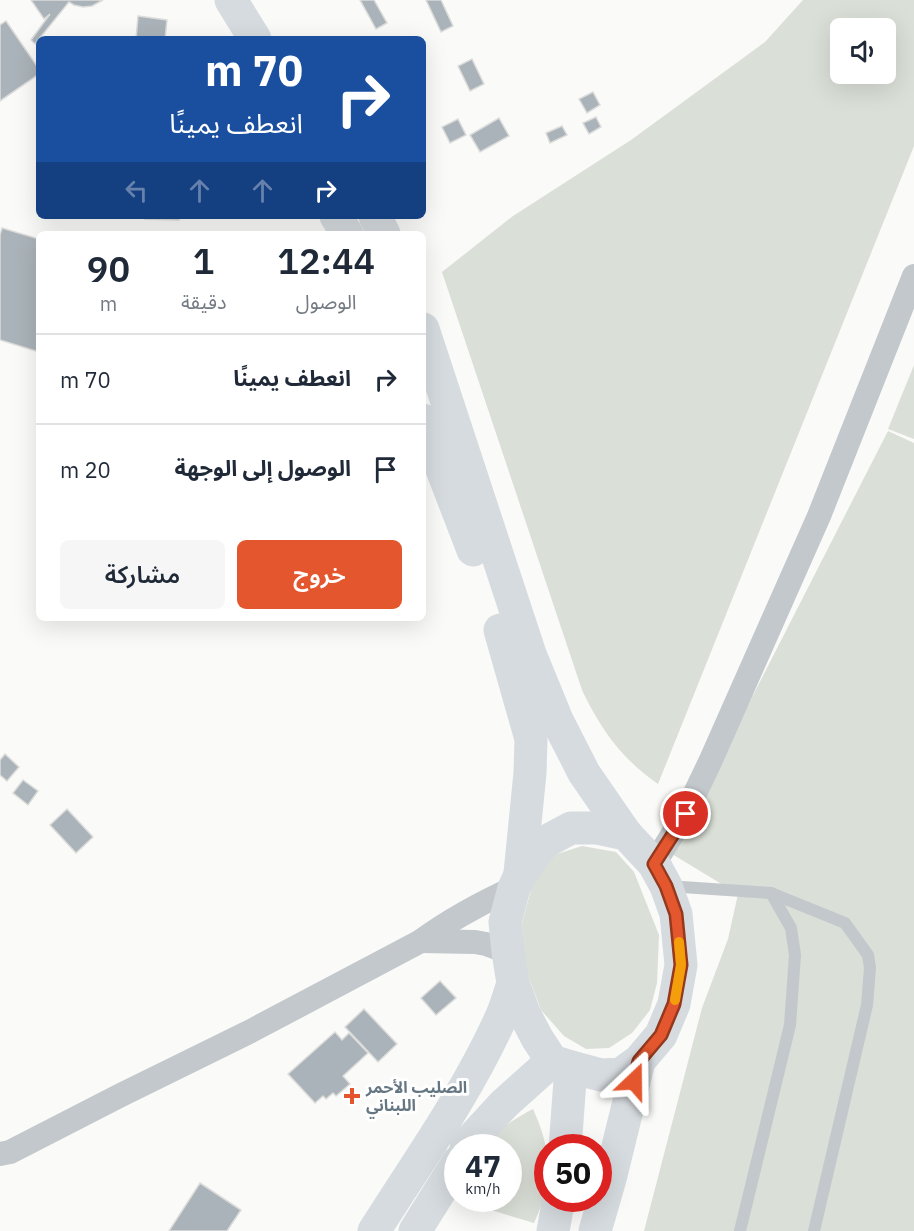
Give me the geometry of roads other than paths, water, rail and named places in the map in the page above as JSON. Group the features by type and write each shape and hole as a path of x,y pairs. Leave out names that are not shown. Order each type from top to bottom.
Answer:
{"main road":[{"path":"231,0 253,36"},
{"path":"426,338 530,654 557,720 584,773 626,834 660,875 676,914 681,965 674,1004 661,1035 639,1061 621,1074 601,1075 562,1064 537,1038 524,1013 510,968 505,922 517,882 530,773 531,739 487,589 426,428"},
{"path":"517,882 543,843 571,828 597,828 626,834"},
{"path":"374,1231 444,1124 479,1062 500,1021 510,968"},
{"path":"595,1231 639,1061"},
{"path":"476,1134 504,1104 562,1064"},
{"path":"562,1064 564,1134"},
{"path":"416,1231 444,1186"},
{"path":"400,1189 434,1203"},
{"path":"553,1231 556,1212"}],"street":[{"path":"660,875 819,516 914,276"},
{"path":"0,1155 251,1031 421,941 517,882"},
{"path":"421,941 486,944 510,968"}],"lane":[{"path":"660,875 771,893 845,923 868,955 870,968 867,1005 814,1231"},
{"path":"740,1231 790,1025 795,955 793,937 791,928 771,893"}],"place":[{"name":"الصليب الأحمر اللبناني","path":"352,1096"}]}
